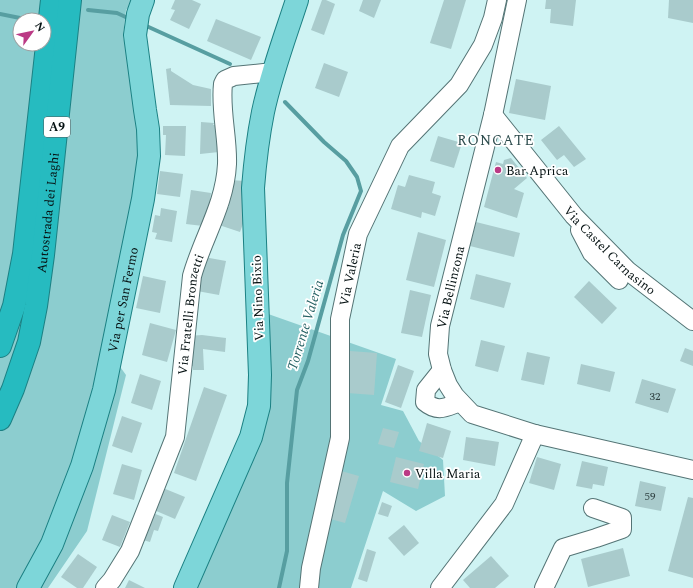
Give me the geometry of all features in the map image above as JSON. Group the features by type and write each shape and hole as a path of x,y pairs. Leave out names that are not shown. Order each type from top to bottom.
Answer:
{"highway":[{"name":"Autostrada dei Laghi","path":"0,419 14,389 29,342 36,306 33,254 52,0"},
{"name":"Autostrada dei Laghi","path":"0,346 33,254 70,0"}],"main road":[{"name":"Via per San Fermo","path":"28,588 52,544 82,466 104,390 144,199 149,156 148,128 135,34 138,14 143,0"},
{"name":"Via Nino Bixio","path":"185,588 250,437 259,406 260,375 254,188 255,159 263,111 273,72 297,0"}],"street":[{"name":"Via Valeria","path":"309,588 311,568 340,438 340,319 358,234 400,146 459,84 483,45 493,18 497,0"},
{"name":"Via Bellinzona","path":"517,0 486,142 440,326 438,354 442,370 448,385 460,402 472,414 535,434 693,470"},
{"name":"Via Fratelli Bronzetti","path":"105,588 112,580 130,551 175,437 192,276 197,258 223,195 227,164 223,84 225,80 234,76 273,72"},
{"name":"Via Castel Carnasino","path":"492,115 574,216 628,271 693,321"},
{"name":"Via Castel Carnasino","path":"486,142 506,148 536,169"},
{"path":"574,216 592,253 597,259 624,285 693,333"},
{"path":"442,370 426,390 425,402 432,407 440,409 460,402"},
{"path":"440,588 504,504 535,434"},
{"path":"544,588 563,548 622,529 622,518 593,508"}],"shaded area":[{"path":"0,0 134,0 126,10 123,36 144,128 108,350 126,375 87,531 48,588 0,588"},
{"path":"254,309 396,359 381,405 403,411 419,441 443,460 445,496 416,511 383,491 351,588 174,588 232,461 252,399"}],"building":[{"path":"175,0 192,0 201,4 189,29 170,20 175,10 171,9"},
{"path":"322,0 335,4 324,35 311,30"},
{"path":"363,0 381,0 374,18 359,11"},
{"path":"444,0 466,0 451,49 430,43"},
{"path":"546,0 576,0 573,26 550,23 551,9 545,9"},
{"path":"669,0 693,0 693,23 668,18"},
{"path":"216,19 261,37 251,60 207,41"},
{"path":"324,63 348,72 339,97 315,88"},
{"path":"171,68 171,71 193,85 211,89 211,106 170,105 166,69"},
{"path":"516,79 551,86 545,120 509,113"},
{"path":"201,122 220,125 219,152 200,154"},
{"path":"163,126 186,126 185,156 165,155 166,135 163,135"},
{"path":"559,126 586,159 574,167 564,155 557,160 541,140"},
{"path":"438,136 462,143 454,168 430,161"},
{"path":"511,158 527,178 514,189 524,193 517,218 484,207 496,162 503,164 504,160"},
{"path":"160,171 183,174 180,197 157,194"},
{"path":"409,175 435,182 432,193 441,196 435,216 422,212 421,218 391,209 398,185 405,187"},
{"path":"230,180 245,181 247,213 240,232 219,225 226,206 229,207"},
{"path":"191,190 211,193 207,220 203,226 186,224"},
{"path":"161,208 177,211 172,242 155,239 157,233 152,232 155,215 160,216"},
{"path":"476,222 520,233 514,257 470,246"},
{"path":"418,232 446,240 434,287 406,280"},
{"path":"204,257 226,261 219,295 197,291"},
{"path":"476,274 511,283 504,308 470,299"},
{"path":"143,276 166,281 160,313 136,308"},
{"path":"589,281 617,308 602,324 574,297"},
{"path":"410,290 431,295 422,337 401,333"},
{"path":"150,323 176,330 167,362 142,355"},
{"path":"202,335 226,338 225,352 203,349 204,370 193,370 193,366 188,367 188,336"},
{"path":"481,340 505,346 498,372 475,366"},
{"path":"685,348 693,351 693,366 680,361"},
{"path":"350,351 377,353 374,395 347,393"},
{"path":"527,352 550,357 544,385 521,380"},
{"path":"581,364 615,372 610,392 577,384"},
{"path":"398,365 414,371 401,408 385,402"},
{"path":"140,374 161,381 152,410 131,403"},
{"path":"642,379 676,389 668,413 635,403"},
{"path":"204,387 227,395 196,481 174,473"},
{"path":"122,416 142,423 132,453 112,446"},
{"path":"427,423 451,431 443,458 419,451"},
{"path":"383,428 399,432 394,448 378,444"},
{"path":"466,437 499,442 495,466 463,460"},
{"name":"Villa Maria","path":"396,457 424,464 418,489 390,482"},
{"path":"537,457 561,464 554,490 529,483"},
{"path":"582,461 608,467 604,486 593,484 592,489 576,486"},
{"path":"122,464 142,470 134,500 113,494"},
{"path":"341,471 359,476 345,523 327,518"},
{"path":"640,481 666,487 661,511 635,506"},
{"path":"163,488 185,497 175,519 154,510"},
{"path":"688,497 693,498 693,578 668,571"},
{"path":"382,502 392,506 388,517 378,514"},
{"path":"153,513 163,517 158,531 154,530 150,542 143,540"},
{"path":"112,515 130,522 120,547 102,540"},
{"path":"404,525 419,543 404,556 388,538"},
{"path":"623,548 630,576 588,587 581,559"},
{"path":"367,549 376,552 367,582 358,579"},
{"path":"78,554 97,567 83,588 77,588 61,577"},
{"path":"491,556 509,576 495,588 470,588 463,580"},
{"path":"129,580 145,588 125,588"}],"waterway":[{"path":"88,10 117,13 130,19"},
{"path":"0,14 12,16"},
{"path":"142,24 230,64"},
{"name":"Torrente Valeria","path":"279,588 287,551 287,483 297,390 308,361 343,235 361,191 357,177 346,161 324,142 285,102"}],"place":[{"name":"Bar Aprica","path":"498,170"},
{"name":"Villa Maria","path":"407,473"}],"district":[{"name":"RONCATE","path":"496,140"}]}
